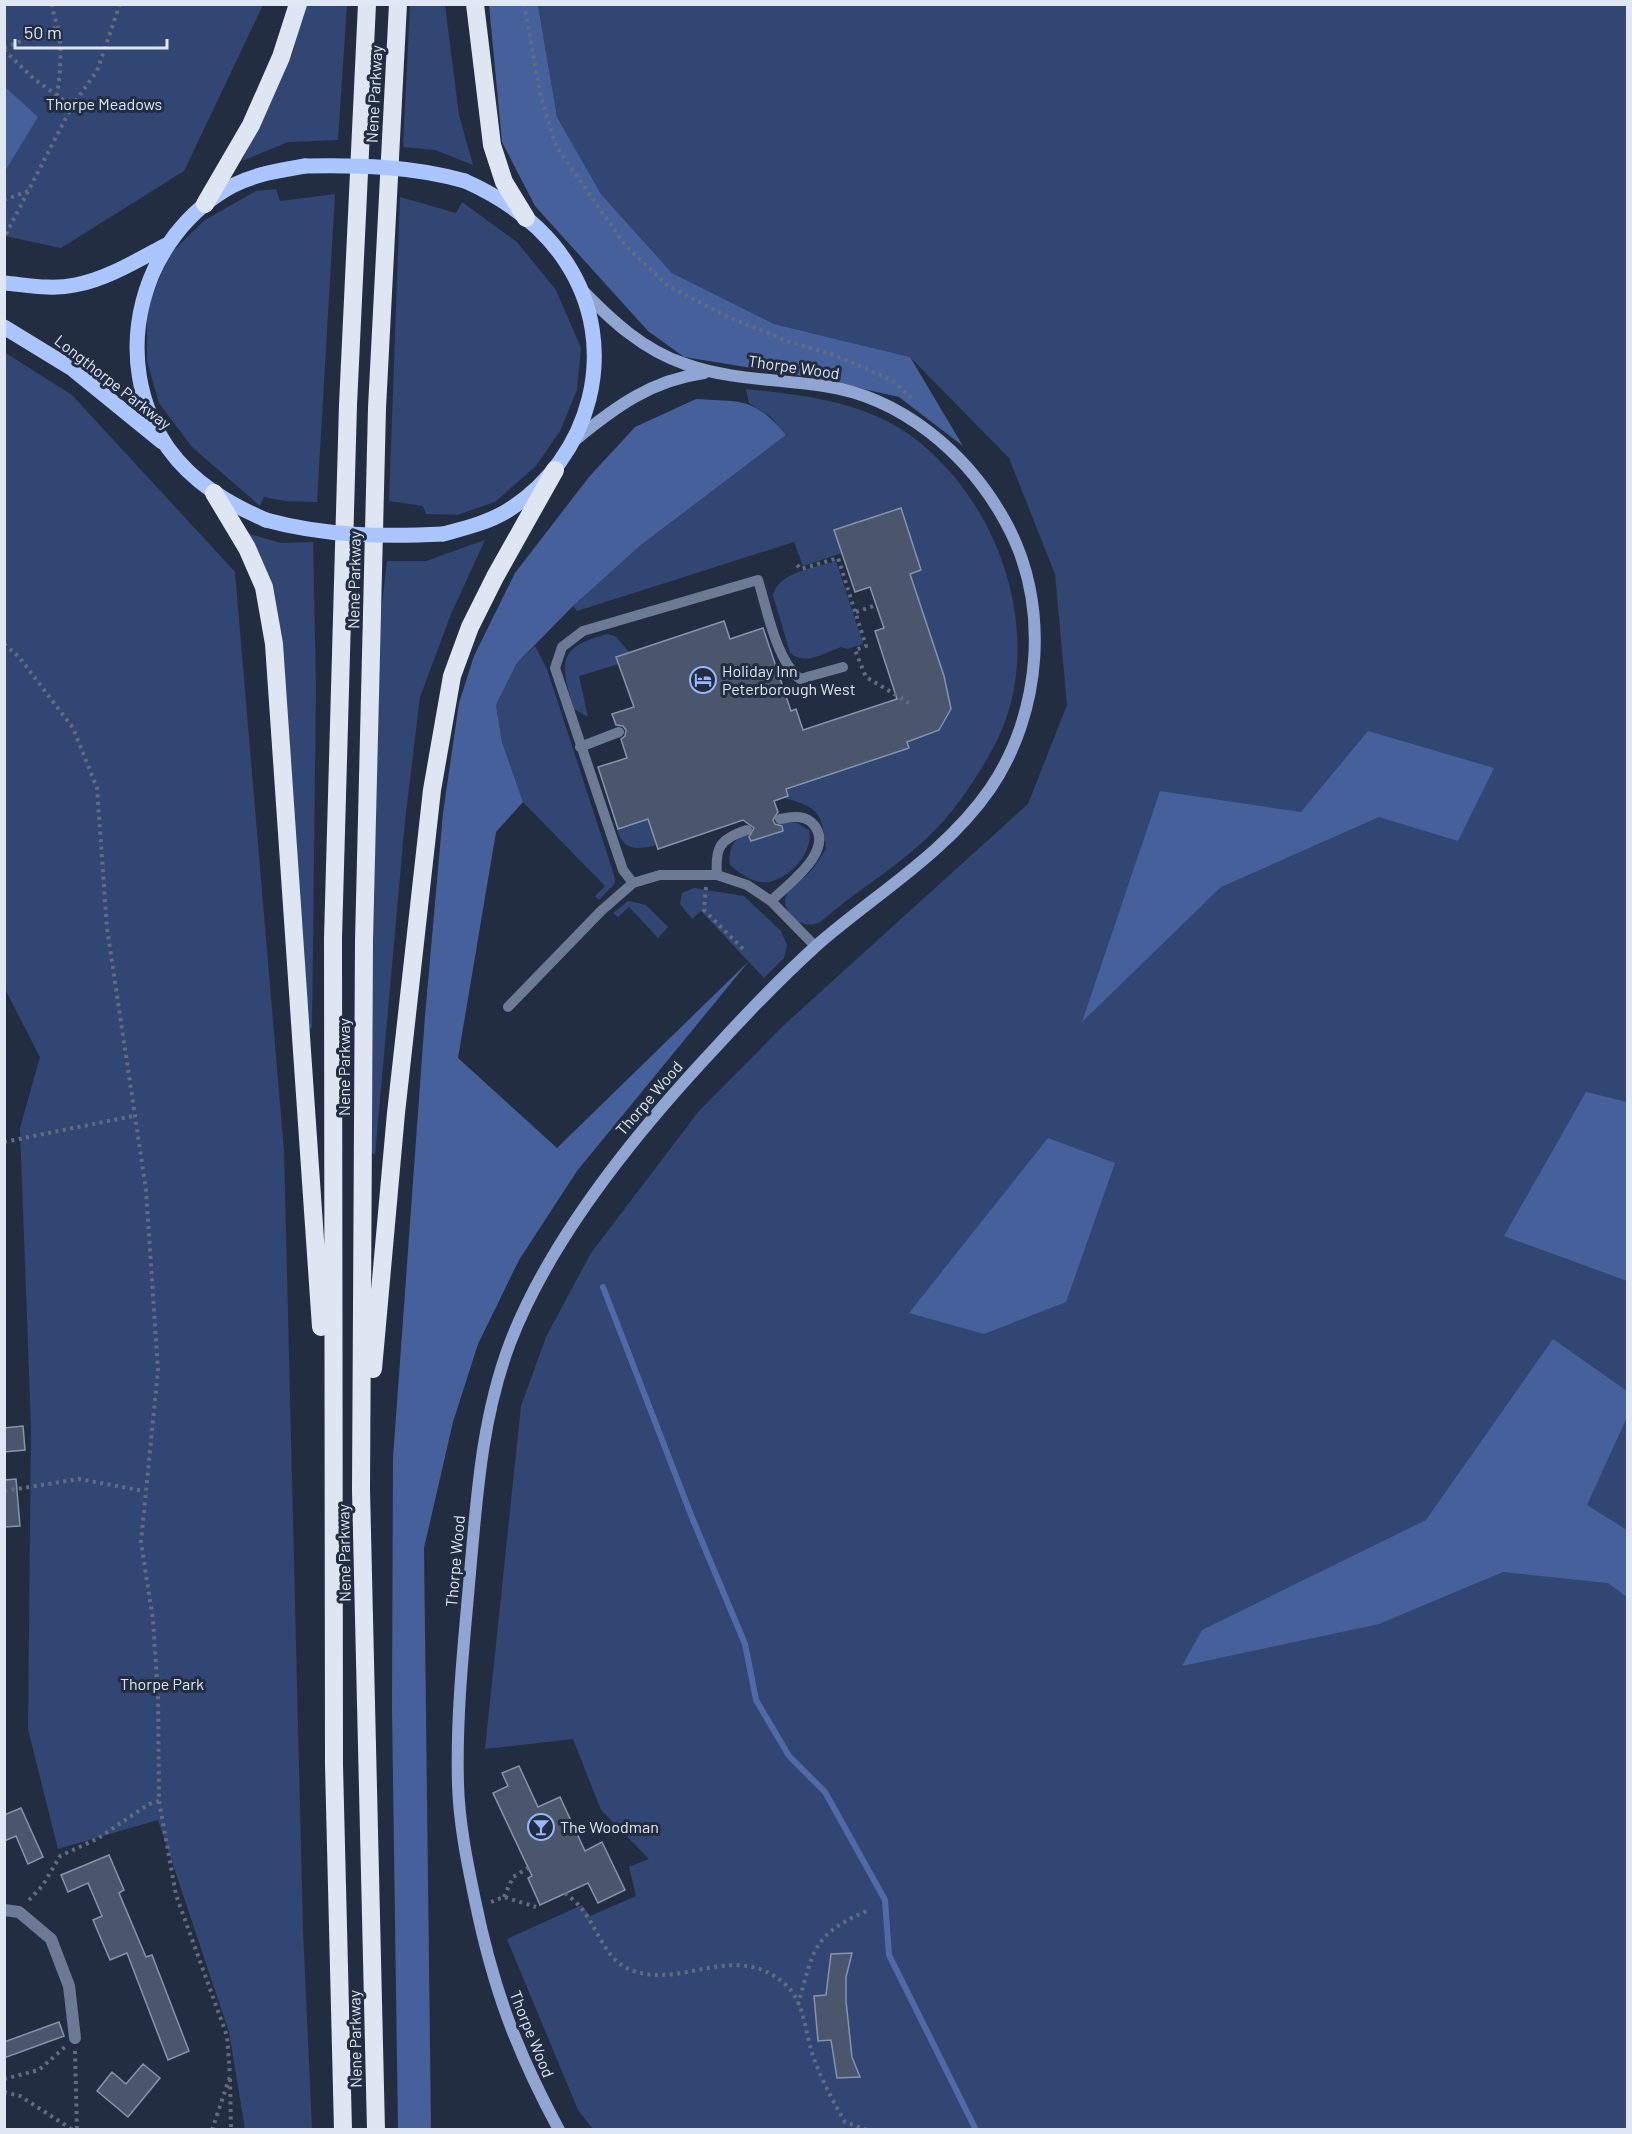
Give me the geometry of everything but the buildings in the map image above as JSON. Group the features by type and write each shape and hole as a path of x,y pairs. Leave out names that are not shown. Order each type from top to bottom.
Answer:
{"highway":[{"path":"205,204 251,125 281,57 298,4"},
{"name":"Nene Parkway","path":"343,2130 334,1765 333,938 347,417 368,4"},
{"name":"Nene Parkway","path":"376,2130 362,1490 364,953 377,408 398,4"},
{"path":"475,4 492,145 504,182 526,218"},
{"path":"362,1490 395,1125 432,790 453,676 470,627 495,577 555,470"},
{"path":"214,493 247,548 264,587 274,644 332,1479"}],"main road":[{"path":"349,165 426,170 465,181 498,196 526,218 554,246 580,288 591,322 595,365 592,391 575,440 555,470 532,494 505,512 475,526 443,534 399,536 302,530 267,520 214,493 168,448 151,416 140,382 136,347 139,311 150,277 166,245 184,223 205,204 235,184 261,175 305,166 349,165"},
{"path":"4,283 41,287 75,285 113,273 166,245"},
{"name":"Longthorpe Parkway","path":"4,327 71,368 168,448"}],"street":[{"name":"Thorpe Wood","path":"559,2130 534,2084 508,2027 492,1977 468,1866 458,1788 459,1697 480,1459 491,1399 512,1338 545,1270 633,1141 717,1045 816,947 939,845 967,818 991,788 1008,757 1023,721 1033,677 1035,635 1032,602 1023,563 1009,528 988,493 965,463 934,436 901,413 866,397 830,386 711,372 680,363 645,345 614,323 580,288"},
{"name":"Thorpe Wood","path":"575,440 615,407 650,387 679,376 711,372"},
{"path":"4,1910 19,1912 51,1939 69,1986 75,2038"}],"lane":[{"path":"633,883 623,870 555,668 562,647 583,631 758,580 782,657 790,671 800,679 843,667"},
{"path":"580,747 619,732"},
{"path":"771,901 815,858 820,842 817,829 809,819 796,816 780,819"},
{"path":"712,875 719,847 734,834 747,830"},
{"path":"508,1007 601,911 633,883 660,875 712,875 747,885 771,901 816,947"}],"path":[{"path":"52,4 61,63 57,95"},
{"path":"6,234 72,106 97,71 120,4"},
{"path":"524,4 541,97 556,146 625,245 668,286 724,315 787,341 834,355 892,380 913,401"},
{"path":"57,27 4,49 34,80 72,106"},
{"path":"4,200 29,190"},
{"path":"797,565 801,569 838,558 866,646 855,650 866,677 909,703"},
{"path":"856,612 876,605"},
{"path":"4,644 19,657 73,728 98,788 107,928 133,1116 146,1190 158,1370 144,1491 141,1542 153,1620 158,1695 159,1801 176,1895 227,2036 231,2076 231,2130"},
{"path":"712,875 704,910 743,949"},
{"path":"4,1142 133,1116"},
{"path":"4,1491 79,1479 144,1491"},
{"path":"19,1912 43,1885 60,1856 97,1839 149,1804 159,1801"},
{"path":"504,1897 513,1877 528,1868"},
{"path":"565,1893 581,1908 610,1953 623,1967 647,1975 744,1964 764,1970 788,1986 806,2022 812,2054 845,2122 867,2130"},
{"path":"477,1908 504,1897 536,1907"},
{"path":"798,2006 816,1946 838,1926 867,1911"},
{"path":"4,2079 39,2070 75,2038"},
{"path":"75,2038 75,2130"},
{"path":"212,2130 231,2076"},
{"path":"4,2092 20,2096 75,2130"}],"green space":[{"name":"Thorpe Meadows","path":"5,5 263,5 184,171 61,248 5,236"},
{"path":"304,5 347,5 338,140 288,142 242,161 294,49"},
{"path":"410,5 445,5 459,115 473,165 435,150 403,147"},
{"path":"538,5 1627,5 1627,2129 593,2129 578,2110 507,1939 582,1905 590,1916 636,1896 629,1867 649,1859 601,1810 573,1739 485,1749 521,1406 546,1337 591,1253 699,1111 784,1025 1028,804 1067,705 1055,574 1009,458 910,357 774,324 672,273 601,194 557,117"},
{"path":"276,189 280,201 335,194 317,502 286,501 264,497 260,506 192,447 159,403 147,361 147,306 171,253 205,220 256,191"},
{"path":"400,197 456,213 462,202 517,242 556,290 581,348 577,390 560,431 536,466 495,502 457,515 426,514 423,506 389,501"},
{"name":"Thorpe Park","path":"4,352 72,395 235,572 284,1151 303,1930 312,2129 245,2129 229,2032 158,1820 58,1849 28,1729 31,1427 20,1128 40,1057 5,989"},
{"path":"746,389 831,401 872,414 910,435 943,464 970,498 992,537 1008,580 1016,624 1017,668 1009,711 991,752 971,785 947,817 916,848 819,923 799,922 787,910 785,904 788,892 811,870 826,849 823,827 817,813 805,805 784,798 788,796 785,785 939,730 951,709 944,676 910,574 921,570 842,553 803,566 794,542 577,611 573,606 641,545 786,435 771,417 749,403"},
{"path":"243,532 281,543 313,542 316,687 312,1028 305,1029 278,652"},
{"path":"485,540 451,614 420,697 405,821 375,1155 368,1150 380,622 387,561 426,561"},
{"path":"836,561 863,644 847,649 841,647 809,658 796,657 790,653 773,595 776,587 799,572"},
{"path":"607,634 615,636 629,652 617,656 619,664 579,676 588,717 574,709 566,680 566,660 570,652 578,645"},
{"path":"535,646 547,669 614,875 615,883 599,900 595,896 605,886 523,802 502,742 496,705 517,663"},
{"path":"648,819 656,845 637,848 627,845 617,829"},
{"path":"783,822 797,823 809,830 808,846 793,869 777,879 763,882 748,878 730,865 730,854 738,839 754,830"},
{"path":"694,888 744,896 781,931 787,945 784,958 764,978 701,911 692,919 680,904 682,893"},
{"path":"628,901 646,905 668,927 658,938 629,907 618,917 613,913"}],"shaded area":[{"path":"489,5 538,5 557,117 601,194 672,273 774,324 910,357 963,446 899,397 814,378 684,357 648,331 535,206 502,142"},
{"path":"5,87 38,117 5,171"},
{"path":"696,399 736,402 756,408 786,435 641,545 573,606 517,663 496,705 502,742 523,802 496,832 458,1058 557,1148 749,961 577,1171 519,1260 478,1344 453,1422 424,1548 431,2129 398,2129 392,1711 393,1458 425,1016 443,813 459,703 474,656 515,573 589,477 635,427"},
{"path":"1368,731 1494,768 1458,841 1379,817 1221,887 1082,1022 1160,791 1301,812"},
{"path":"1586,1092 1627,1102 1627,1281 1504,1236"},
{"path":"1048,1138 1115,1163 1066,1302 984,1334 909,1313"},
{"path":"1553,1339 1627,1391 1627,1417 1587,1505 1627,1530 1627,1597 1608,1583 1503,1572 1379,1624 1182,1666 1202,1630 1426,1520"}],"waterway":[{"path":"603,1287 693,1520 745,1644 756,1700 789,1756 825,1792 885,1900 889,1955 976,2130"}],"place":[{"name":"Holiday Inn Peterborough West","path":"703,680"},
{"name":"The Woodman","path":"541,1827"}]}
